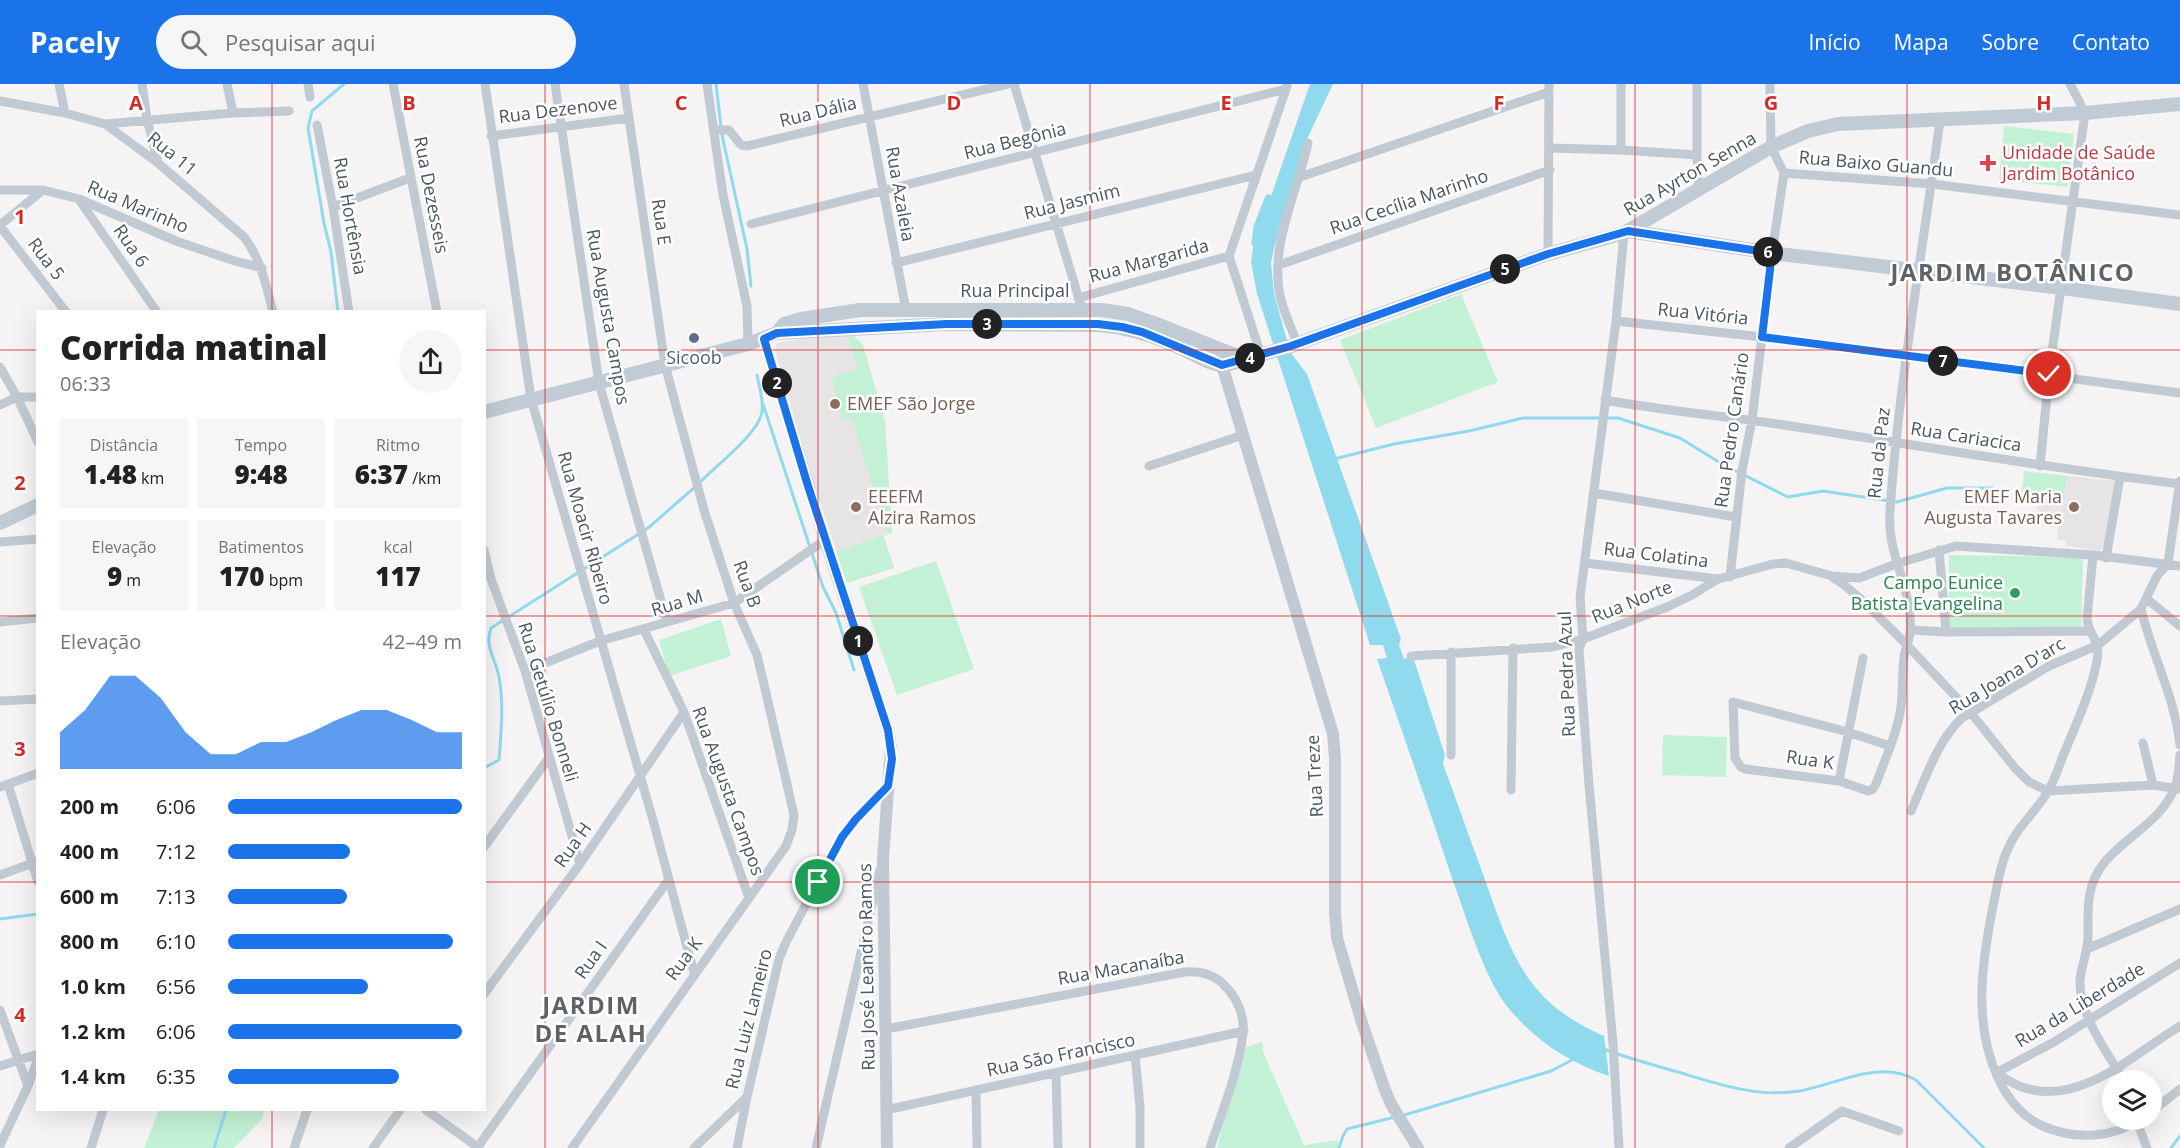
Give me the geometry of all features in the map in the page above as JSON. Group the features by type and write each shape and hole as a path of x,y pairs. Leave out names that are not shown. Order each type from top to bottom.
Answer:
{"main road":[{"name":"Rua Ayrton Senna","path":"1260,355 1294,345 1548,254 1626,232 1771,147 1808,131 1838,124 2085,113 2180,104"},
{"path":"1626,232 1917,272 2180,304"},
{"name":"Rua Principal","path":"761,340 784,324 801,319 860,310 1080,303 1102,310 1128,314 1223,358"},
{"name":"Rua Principal","path":"486,411 761,340 947,324 1098,324 1142,332 1223,358 1260,355"},
{"path":"0,523 36,506"}],"street":[{"path":"59,84 65,113"},
{"path":"142,84 147,120 158,163"},
{"path":"227,84 233,113"},
{"path":"308,84 310,97"},
{"name":"Rua Dezesseis","path":"393,84 437,310"},
{"name":"Rua Moacir Ribeiro","path":"485,84 531,399 640,776 694,973"},
{"name":"Rua Augusta Campos","path":"555,84 599,383 667,622"},
{"name":"Rua E","path":"624,84 665,365"},
{"path":"708,84 718,129 723,195 747,306 761,340"},
{"name":"Rua Azaleia","path":"863,84 906,310"},
{"name":"Rua Dália","path":"718,129 731,131 741,145 747,146 1008,84"},
{"path":"1014,84 1080,303"},
{"path":"1621,84 1621,150"},
{"path":"1697,84 1699,188"},
{"path":"1770,84 1771,147 1784,173"},
{"path":"2040,466 2049,374 2085,113 2070,84"},
{"path":"1260,355 1229,256 1287,86"},
{"name":"Rua Begônia","path":"751,224 1035,154 1287,86"},
{"path":"1300,177 1549,88 1548,254"},
{"name":"Rua 11","path":"0,101 65,113 105,124 158,163 244,237 253,248 262,268 272,310"},
{"path":"105,124 233,113 289,111"},
{"name":"Rua Dezenove","path":"491,136 629,118"},
{"name":"Rua da Paz","path":"1876,784 1890,746 1900,708 1906,644 1911,630 1905,588 1891,543 1890,510 1917,272 1940,120"},
{"name":"Rua Hortênsia","path":"317,125 333,207 349,310"},
{"path":"1294,345 1281,302 1279,265 1286,218 1300,177 1308,143"},
{"path":"1550,148 1697,155"},
{"name":"Rua Cecília Marinho","path":"1279,265 1550,170"},
{"name":"Rua Baixo Guandu","path":"1784,173 1932,184 2180,215"},
{"name":"Rua Pedro Canário","path":"1730,577 1742,471 1752,420 1784,173"},
{"name":"Rua Jasmim","path":"896,263 1256,174"},
{"path":"333,207 410,178"},
{"name":"Rua Marinho","path":"0,190 43,190 79,199 176,242 262,268"},
{"path":"0,225 43,190"},
{"name":"Rua 6","path":"79,199 156,310"},
{"name":"Rua 5","path":"0,225 64,310"},
{"name":"Rua Pedra Azul","path":"1619,1148 1613,1043 1579,649 1583,639 1580,597 1626,232"},
{"name":"Rua Margarida","path":"1080,303 1229,256"},
{"name":"Rua Vitória","path":"1616,321 1762,337 2180,393"},
{"name":"Rua José Leandro Ramos","path":"761,340 888,730 892,759 883,859 887,1148"},
{"name":"Rua Treze","path":"1223,358 1243,435 1333,734 1337,938 1362,1023 1391,1104 1419,1148"},
{"name":"Rua B","path":"665,365 704,510 734,603 757,655 794,815"},
{"path":"0,367 36,438"},
{"path":"0,405 17,397 36,397"},
{"name":"Rua Cariacica","path":"1605,400 1666,411 1752,420 2040,466 2180,483"},
{"path":"1149,466 1243,435"},
{"path":"2106,558 2120,477"},
{"path":"2180,483 2168,563 2157,576 2142,609 2172,704 2180,745"},
{"path":"1594,493 1736,517"},
{"path":"0,543 36,539"},
{"name":"Rua M","path":"525,671 600,641 734,603 825,540"},
{"name":"Rua Colatina","path":"1585,563 1718,579 1773,564 1786,563 1832,576 1859,578 1956,546 2093,555 2180,566"},
{"path":"1939,550 1946,632"},
{"path":"2093,555 2087,619 2090,631 2098,645 2098,656 2092,683 2048,791 2039,805 2018,828 2000,869 1987,937 1982,1015 1986,1045 2001,1086 2020,1111 2038,1124 2066,1134 2095,1136 2118,1130"},
{"name":"Rua Getúlio Bonneli","path":"486,558 494,589 525,671 548,759 580,864"},
{"path":"1832,576 1857,596 1906,644 1971,713 2022,776 2039,788 2048,791 2153,785 2177,788"},
{"name":"Rua Norte","path":"1411,656 1553,647 1583,639 1666,607 1718,579"},
{"path":"2147,600 2180,626"},
{"name":"Rua Joana D'arc","path":"1911,810 1951,730 1962,718 2049,666 2098,645 2142,609"},
{"path":"0,622 36,618"},
{"name":"Rua Augusta Campos","path":"644,630 684,712 749,898"},
{"path":"1911,630 1946,632 2090,631"},
{"path":"1511,790 1513,648"},
{"path":"1451,652 1451,755"},
{"path":"1839,781 1863,658"},
{"path":"0,701 36,699"},
{"path":"0,706 16,701"},
{"name":"Rua K","path":"1848,732 1733,702 1735,758 1745,769 1839,781 1868,791 1876,784"},
{"name":"Rua H","path":"486,991 580,864 684,712"},
{"path":"1848,732 1890,746"},
{"path":"2143,743 2153,785"},
{"path":"2116,1068 2090,1020 2080,983 2088,949 2089,897 2093,879 2110,856 2145,827 2177,788 2180,755"},
{"path":"486,845 548,759"},
{"path":"0,875 34,862 4,786 36,774"},
{"name":"Rua Luiz Lameiro","path":"737,1148 779,959 786,942 842,837 888,786"},
{"name":"Rua K","path":"572,1148 786,846 792,830 794,815"},
{"path":"816,1148 883,859"},
{"name":"Rua I","path":"478,1148 669,879"},
{"path":"2088,949 2180,909"},
{"name":"Rua da Liberdade","path":"1996,1073 2055,1042 2180,963"},
{"name":"Rua Macanaíba","path":"886,1029 1197,971 1209,974 1221,981 1232,992 1241,1013 1244,1031 1231,1085 1210,1148"},
{"path":"0,1010 28,1086"},
{"path":"1996,1073 2025,1088 2052,1092 2066,1091 2086,1084 2116,1068 2180,1026"},
{"name":"Rua São Francisco","path":"886,1110 1244,1031"},
{"path":"1135,1055 1140,1107 1140,1148"},
{"path":"0,1066 36,1056"},
{"path":"0,1145 28,1086 36,1062"},
{"path":"1056,1073 1058,1148"},
{"path":"2162,1103 2180,1089"},
{"path":"976,1090 977,1148"},
{"path":"694,1148 747,1097"},
{"path":"1789,1148 1842,1110 1899,1131"},
{"path":"91,1148 103,1111"},
{"path":"294,1148 307,1111"},
{"path":"373,1148 399,1111"},
{"path":"427,1111 478,1148"},
{"path":"2142,1130 2147,1148"}],"shaded area":[{"path":"847,333 863,345 885,421 892,533 884,536 894,568 847,583 814,485 775,349 776,344 780,342"},
{"name":"EMEF Maria Augusta Tavares","path":"2024,471 2115,481 2105,546 2099,551 2066,546 2066,541 2057,540 2058,527 2049,526 2049,517 2037,516 2038,501 2021,500"}],"green space":[{"path":"2004,126 2074,134 2068,187 1999,180"},
{"path":"1461,294 1498,382 1376,428 1340,340"},
{"path":"847,333 851,333 863,345 885,421 892,533 887,534 852,418 843,420 831,377 858,369"},
{"path":"2024,472 2067,476 2063,504 2021,500"},
{"path":"883,535 894,568 847,583 836,552"},
{"name":"Campo Eunice Batista Evangelina","path":"1949,555 2083,557 2081,630 1948,630"},
{"path":"936,561 974,669 897,695 859,587"},
{"path":"721,619 731,656 669,676 659,640"},
{"path":"1663,735 1727,737 1726,777 1662,775"},
{"path":"1261,1042 1263,1052 1304,1145 1338,1140 1338,1148 1217,1148 1241,1055 1246,1047"},
{"path":"159,1111 264,1111 262,1119 234,1148 144,1148"}],"water":[{"path":"1310,84 1333,84 1307,139 1271,263 1274,294 1286,337 1291,353 1307,374 1401,639 1399,645 1404,659 1411,656 1414,660 1445,755 1443,764 1503,929 1524,972 1538,990 1555,1007 1604,1036 1609,1076 1566,1057 1540,1039 1506,1005 1489,977 1468,924 1377,659 1387,658 1383,645 1370,645 1257,294 1251,262 1253,248"}],"waterway":[{"path":"338,310 331,252 308,128 312,111 344,84"},
{"path":"716,84 722,135 747,249 751,286"},
{"path":"1256,243 1258,227 1269,199"},
{"path":"700,482 745,440 759,421 762,403 757,375"},
{"path":"763,404 823,587 836,613 854,670"},
{"path":"1334,459 1394,444 1469,431 1523,418 1618,418 1680,438 1722,464 1788,497 1823,491 1897,502 1947,488 1993,488"},
{"path":"486,767 499,760 502,708 498,671 489,641 491,628 648,528 695,487"},
{"path":"0,919 36,914"},
{"path":"1603,1049 1723,1085 1769,1093 1800,1091 1873,1072 1902,1074 1916,1080 1984,1148"},
{"path":"1401,1116 1551,1071 1574,1059"},
{"path":"214,1148 226,1111"},
{"path":"1339,1148 1347,1129 1395,1117"},
{"path":"2171,1148 2180,1136"}],"place":[{"name":"Unidade de Saúde Jardim Botânico","path":"1988,163"},
{"name":"Sicoob","path":"694,338"},
{"name":"EMEF São Jorge","path":"835,404"},
{"name":"EEEFM Alzira Ramos","path":"856,507"},
{"name":"EMEF Maria Augusta Tavares","path":"2074,507"},
{"name":"Campo Eunice Batista Evangelina","path":"2015,593"}],"district":[{"name":"JARDIM BOTÂNICO","path":"2013,273"},
{"name":"JARDIM DE ALAH","path":"591,1020"}],"route":[{"path":"818,882 842,837 888,786 892,759 888,730 825,540 764,339 777,333 947,324 1098,324 1142,332 1201,358 1226,365 1291,346 1548,254 1628,231 1772,253 1762,337 2049,374"}]}
